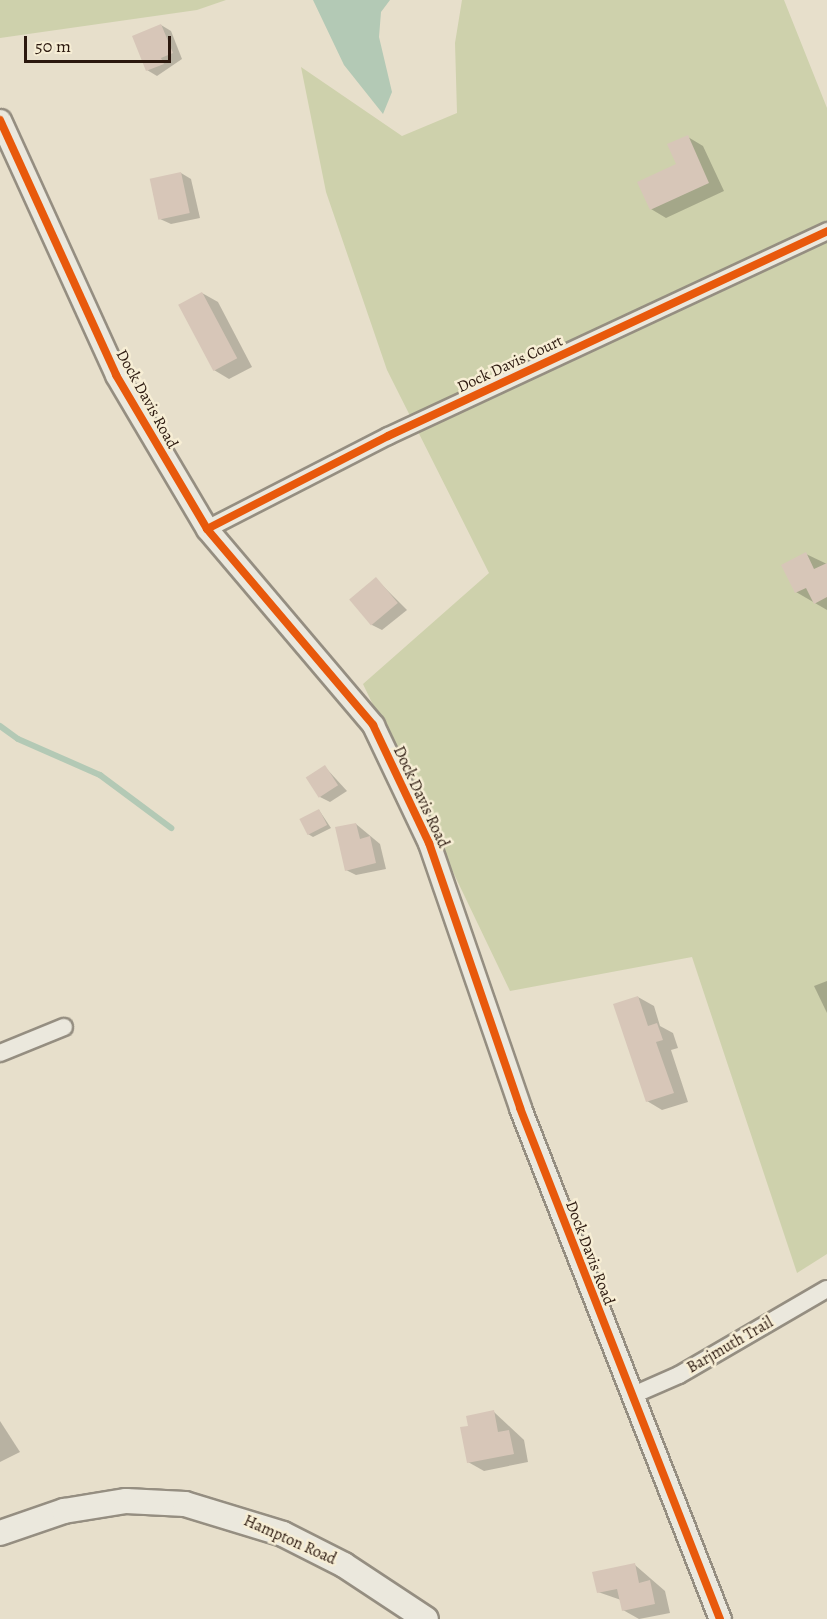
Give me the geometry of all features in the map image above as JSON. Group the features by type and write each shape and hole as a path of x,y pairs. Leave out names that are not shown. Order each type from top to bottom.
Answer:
{"main road":[{"name":"Hampton Road","path":"0,1533 64,1511 107,1504 185,1504 283,1534 344,1565 426,1619"}],"street":[{"name":"Dock Davis Road","path":"0,120 116,375 207,529 373,725 429,843 520,1108 720,1619"},
{"name":"Dock Davis Court","path":"207,529 388,436 827,231"},
{"path":"0,1053 64,1027"},
{"name":"Barjmuth Trail","path":"631,1396 679,1375 827,1289"}],"shaded area":[{"path":"0,0 226,0 197,10 0,38"},
{"path":"313,0 390,0 381,12 379,37 392,92 383,114 344,65"},
{"path":"462,0 784,0 827,108 827,1254 797,1273 692,957 510,991 363,684 489,573 387,370 326,192 301,67 402,136 457,113 455,43"}],"building":[{"path":"161,24 173,53 161,58 164,64 146,71 132,36"},
{"path":"688,135 709,183 650,210 637,182 676,164 667,144"},
{"path":"181,172 190,213 158,220 150,179"},
{"path":"202,292 237,358 213,371 178,305"},
{"path":"806,552 814,569 827,563 827,597 814,604 806,588 795,593 781,565"},
{"path":"376,577 398,603 371,626 349,599"},
{"path":"325,765 338,785 319,798 306,778"},
{"path":"319,809 327,825 308,835 299,819"},
{"path":"356,823 360,839 370,836 376,863 345,871 335,827"},
{"path":"638,996 648,1026 657,1023 663,1040 656,1042 674,1093 646,1102 613,1004"},
{"path":"494,1410 498,1432 509,1430 514,1454 467,1463 460,1427 468,1426 466,1416"},
{"path":"635,1563 639,1583 650,1580 655,1604 622,1611 617,1589 597,1593 592,1572"}],"waterway":[{"path":"0,726 18,739 100,775 171,828"}],"cycle path":[{"path":"0,120 116,375 207,529 373,725 429,843 520,1108 720,1619"},
{"path":"207,529 388,436 827,231"}]}
